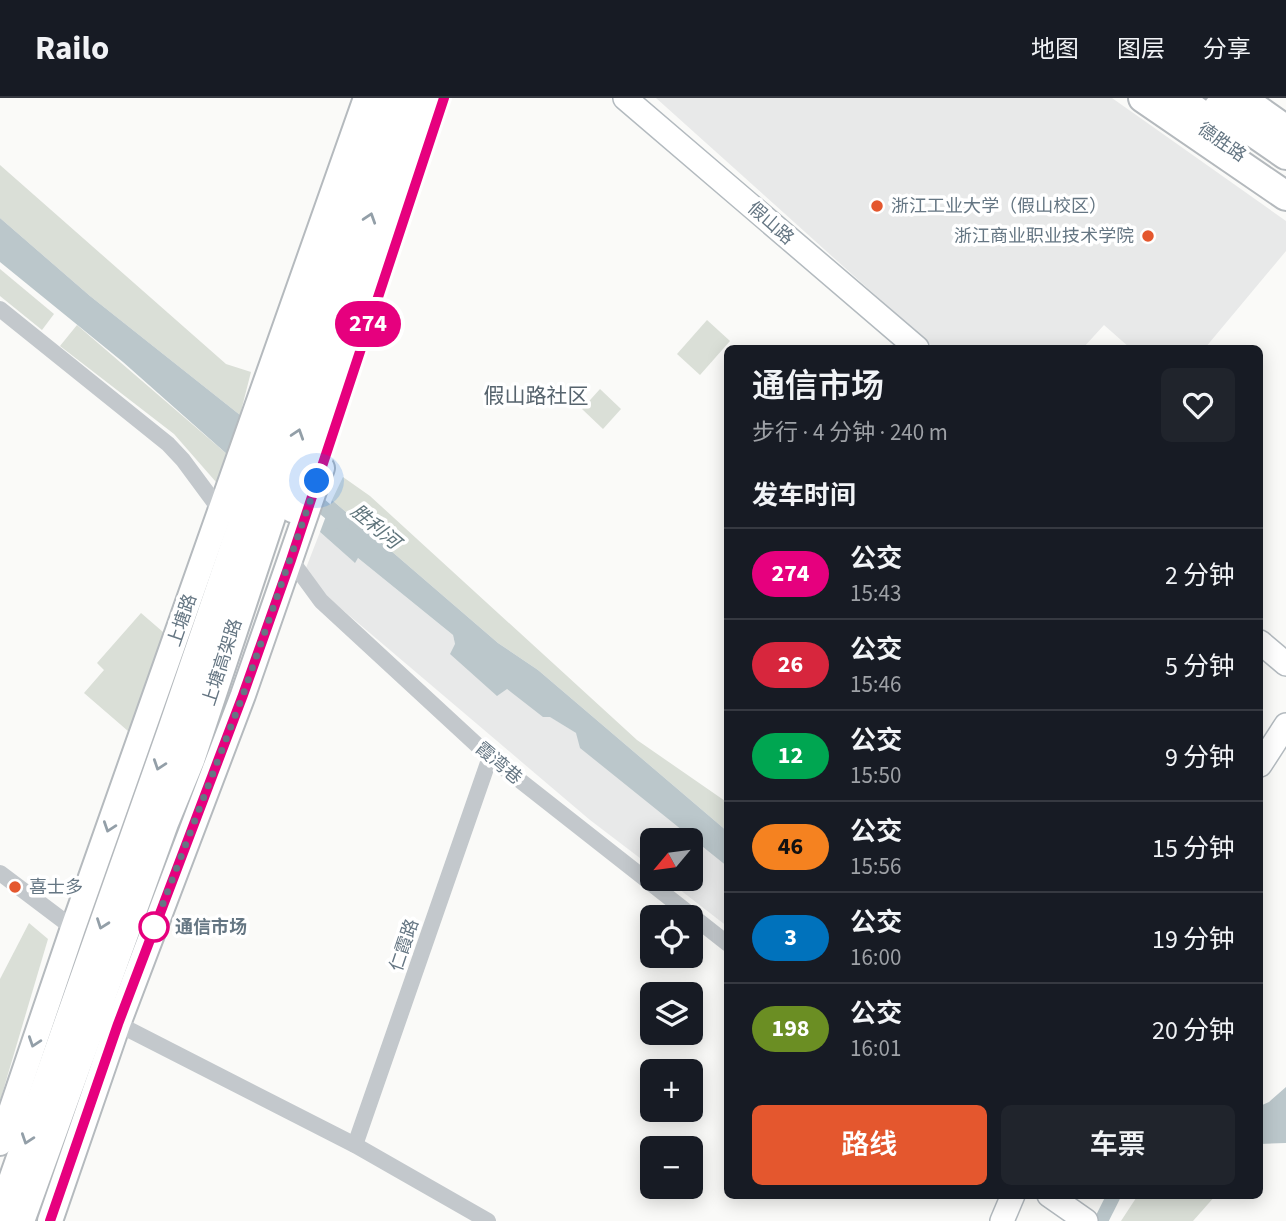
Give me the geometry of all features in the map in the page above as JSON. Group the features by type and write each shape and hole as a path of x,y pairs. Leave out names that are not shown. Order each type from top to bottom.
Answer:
{"highway":[{"path":"171,733 192,640 243,486 266,396 372,98"},
{"name":"上塘高架路","path":"0,1217 171,733 388,98"},
{"name":"上塘高架路","path":"20,1221 190,760 410,98"},
{"path":"190,760 231,677 317,443 432,98"},
{"path":"1143,98 1286,196"},
{"path":"1178,98 1286,177"},
{"path":"1204,98 1286,155"},
{"path":"1241,98 1286,130"}],"main road":[{"name":"上塘路","path":"0,1143 73,928 366,98"},
{"path":"50,1221 118,1024 243,695 291,560 444,98"},
{"name":"德胜路","path":"1159,98 1286,187"},
{"path":"1225,98 1286,141"}],"street":[{"name":"假山路","path":"625,98 913,345"},
{"path":"0,309 168,444 220,510"},
{"name":"霞湾巷","path":"291,560 321,601 490,757 724,941"},
{"path":"1263,645 1286,664"},
{"path":"1263,760 1286,725"},
{"name":"仁霞路","path":"355,1145 490,757"},
{"path":"0,873 73,928"},
{"path":"118,1024 355,1145 488,1221"},
{"path":"1002,1221 1011,1199"},
{"path":"1055,1199 1086,1221"}],"shaded area":[{"path":"656,98 1112,98 1286,221 1286,251 1208,345 1127,345 1104,325 1086,345 931,345"},
{"path":"0,165 226,364 251,372 240,415 90,296 0,218"},
{"path":"0,218 90,296 240,415 228,455 123,362 0,262"},
{"path":"0,269 54,314 42,330 0,296"},
{"path":"707,320 730,341 700,375 677,354"},
{"path":"77,325 228,455 216,482 174,434 60,346"},
{"path":"600,389 621,409 603,429 582,409"},
{"path":"343,477 370,496 637,740 724,800 724,829 538,670 498,643 332,500"},
{"path":"332,500 498,643 538,670 724,829 724,864 704,848 704,828 679,828 580,748 576,733 550,717 543,717 507,689 497,696 450,654 455,644 453,635 358,558 355,563 320,532"},
{"path":"320,532 354,562 358,558 453,635 455,644 507,689 576,733 684,828 640,828 640,858 590,820 318,589 306,568"},
{"path":"141,613 163,632 163,643 135,730 128,731 84,693 104,670 97,663"},
{"path":"704,846 724,863 724,924 682,891 704,891"},
{"path":"29,923 48,939 0,1101 0,979"},
{"path":"1286,1087 1286,1143 1263,1144 1263,1105"},
{"path":"1135,1199 1212,1199 1193,1221 1121,1221"}],"waterway":[{"name":"胜利河","path":"307,494 343,524"},
{"path":"1101,1221 1112,1199"}],"bus line":[{"name":"274","path":"50,1221 118,1024 243,695 291,560 444,98"}],"place":[{"name":"浙江工业大学（假山校区）","path":"877,206"},
{"name":"浙江商业职业技术学院","path":"1148,236"},
{"name":"喜士多","path":"15,887"},
{"name":"通信市场","path":"154,927"}],"district":[{"name":"假山路社区","path":"536,396"}],"route":[{"path":"154,927 243,695 317,481"}]}
